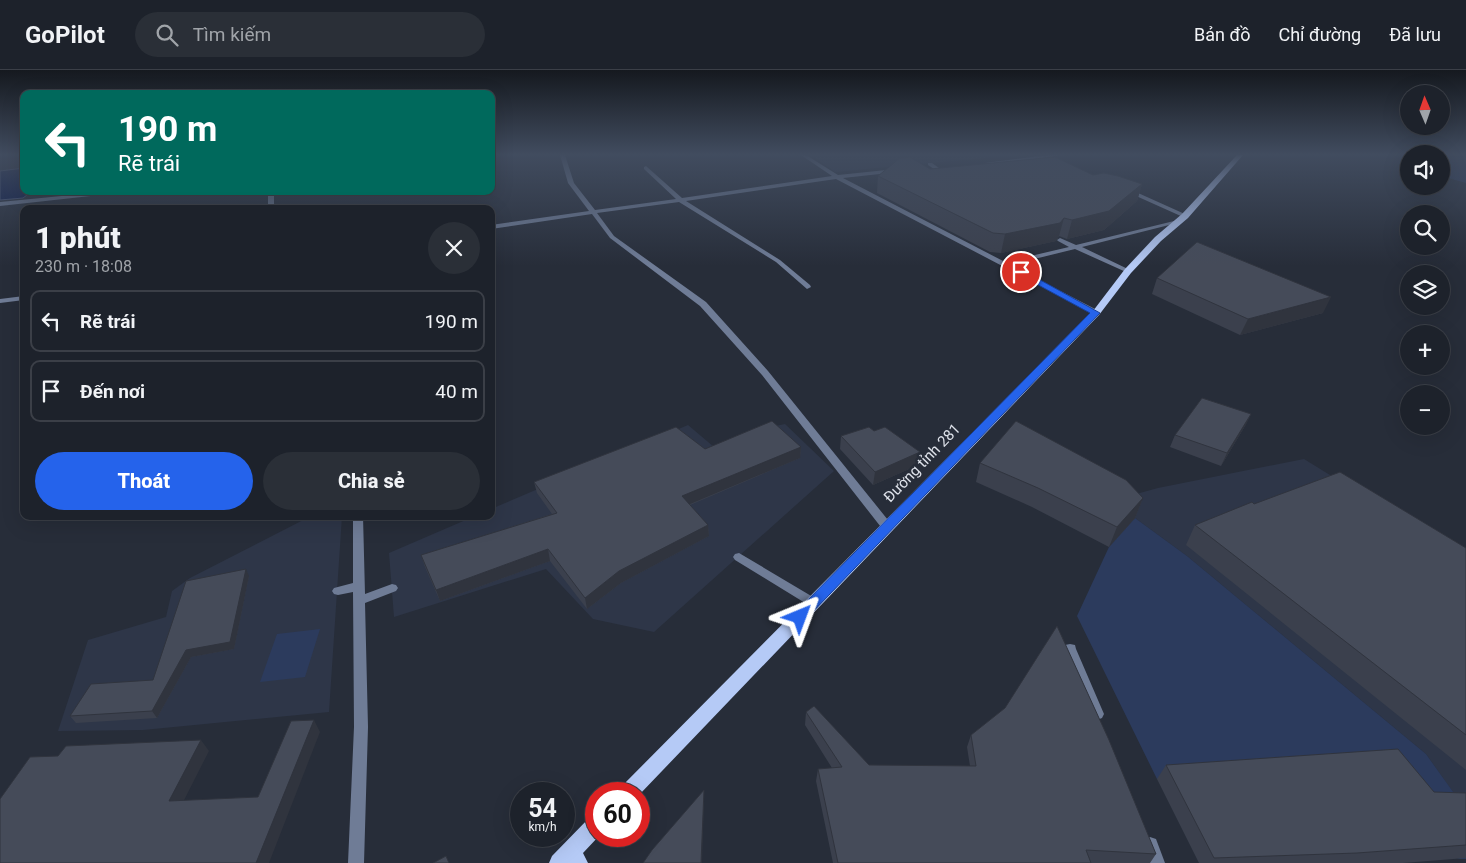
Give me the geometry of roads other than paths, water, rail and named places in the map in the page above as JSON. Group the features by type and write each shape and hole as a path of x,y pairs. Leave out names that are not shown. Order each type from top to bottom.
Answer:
{"main road":[{"name":"Đường tỉnh 281","path":"639,782 1096,313 1128,271 1205,192"},
{"path":"569,859 585,839"}],"street":[{"path":"578,192 612,237 703,304 765,373 888,528"},
{"path":"672,192 680,200 778,261 808,287"},
{"path":"495,226 735,192"},
{"path":"866,192 1096,313"},
{"path":"1127,192 1179,219"},
{"path":"0,204 92,195"},
{"path":"1006,264 1179,219"},
{"path":"1060,240 1128,271"},
{"path":"0,301 20,298"},
{"path":"356,863 361,727 358,520"},
{"path":"739,557 814,603"},
{"path":"338,591 359,586"},
{"path":"359,601 392,588"},
{"path":"1070,649 1102,728"},
{"path":"1144,830 1157,863"}]}
